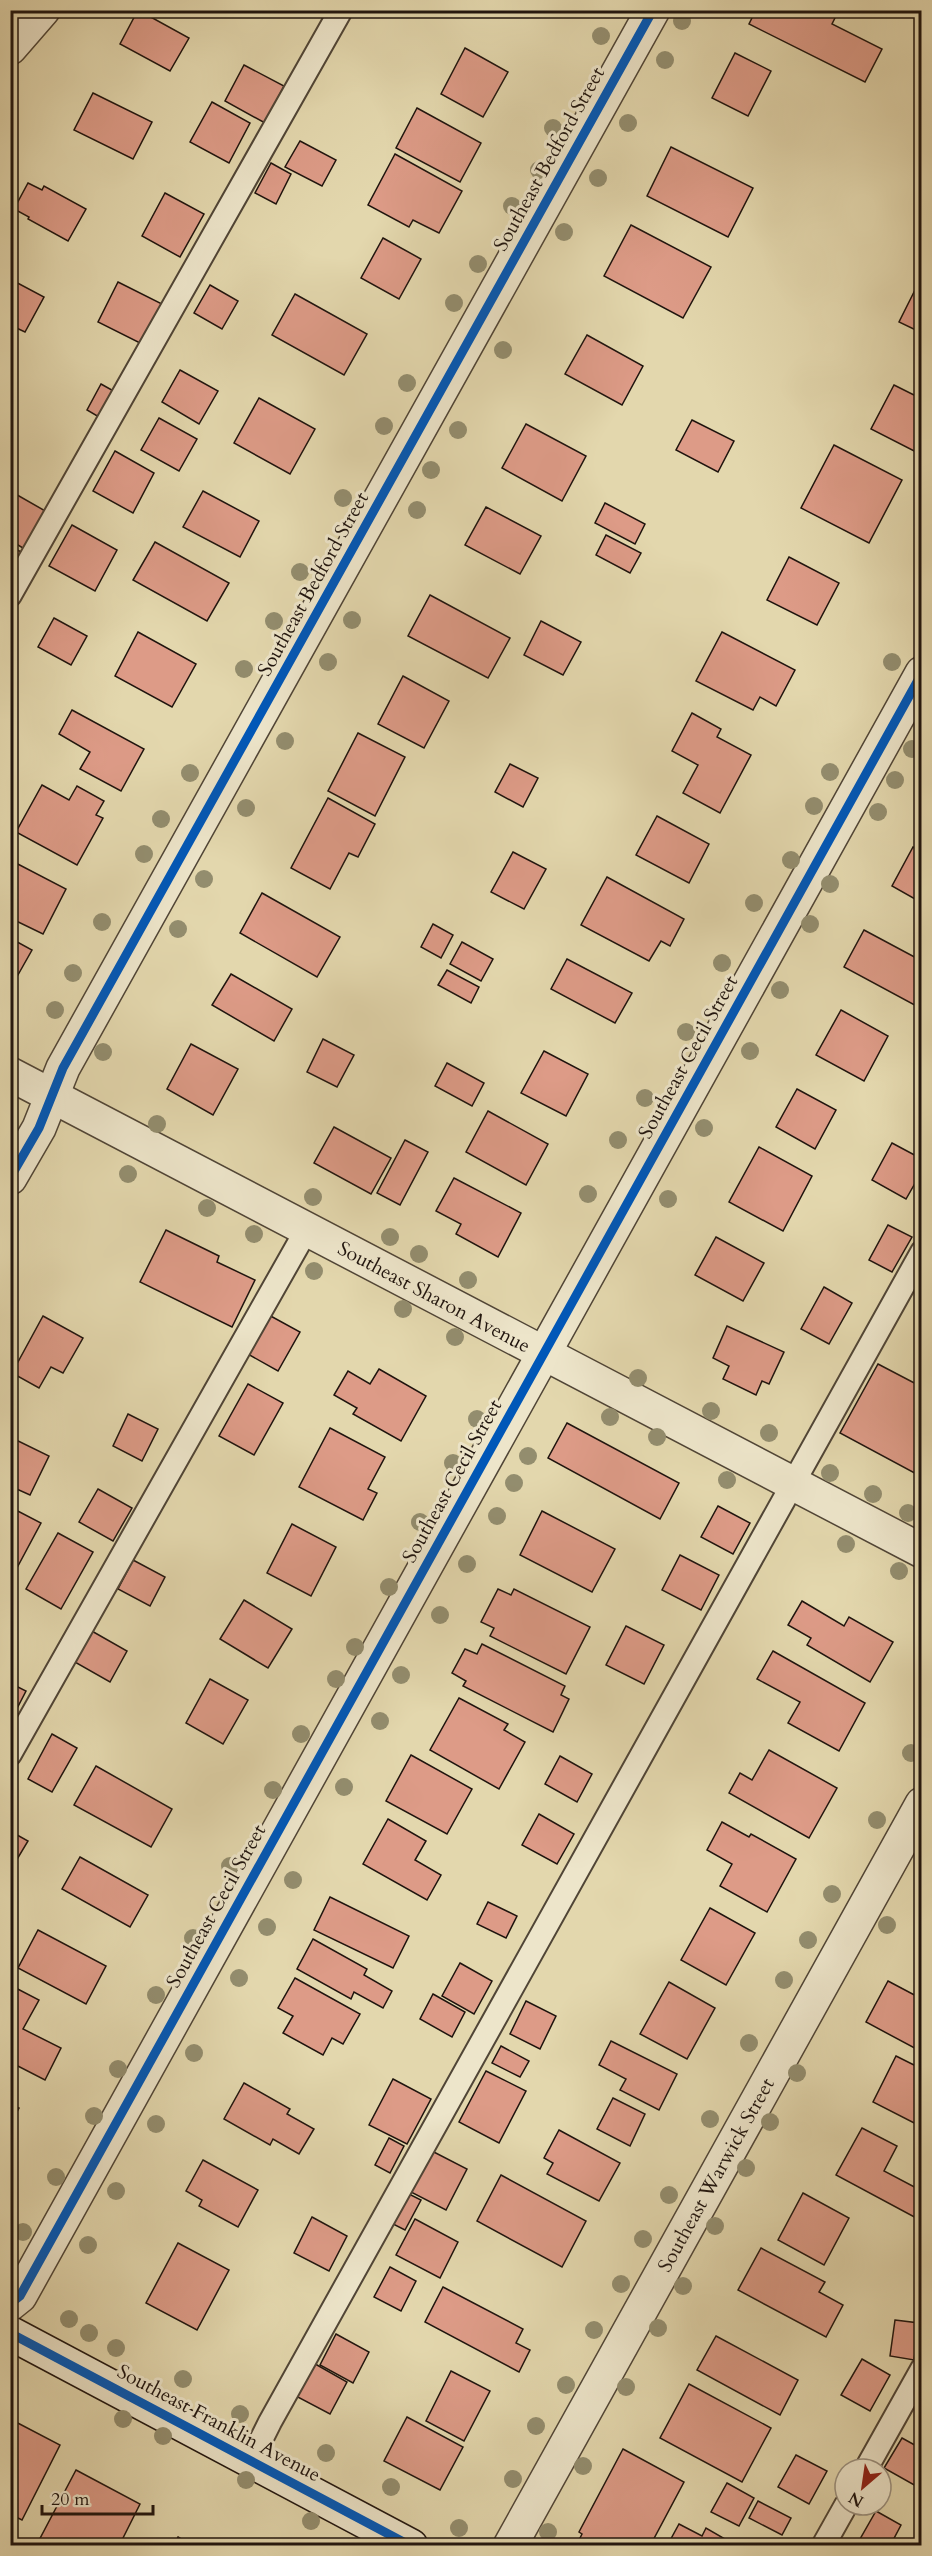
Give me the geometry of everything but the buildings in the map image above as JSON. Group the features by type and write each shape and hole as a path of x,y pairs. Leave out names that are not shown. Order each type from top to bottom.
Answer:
{"street":[{"path":"10,48 43,10"},
{"name":"Southeast Bedford Street","path":"10,1178 52,1097 63,1068 653,10"},
{"name":"Southeast Cecil Street","path":"10,2304 25,2286 921,673"},
{"name":"Southeast Sharon Avenue","path":"10,1074 921,1551"},
{"name":"Southeast Warwick Street","path":"510,2546 921,1804"},
{"name":"Southeast Franklin Avenue","path":"10,2333 411,2546"}],"lane":[{"path":"10,595 341,10"},
{"path":"10,1754 307,1229"},
{"path":"251,2460 270,2422 921,1252"},
{"path":"873,2457 921,2369"},
{"path":"823,2546 839,2517"}],"cycle path":[{"path":"10,1178 39,1128 63,1068 653,10"},
{"path":"10,2304 20,2296 922,673"},
{"path":"10,2333 411,2546"}]}
